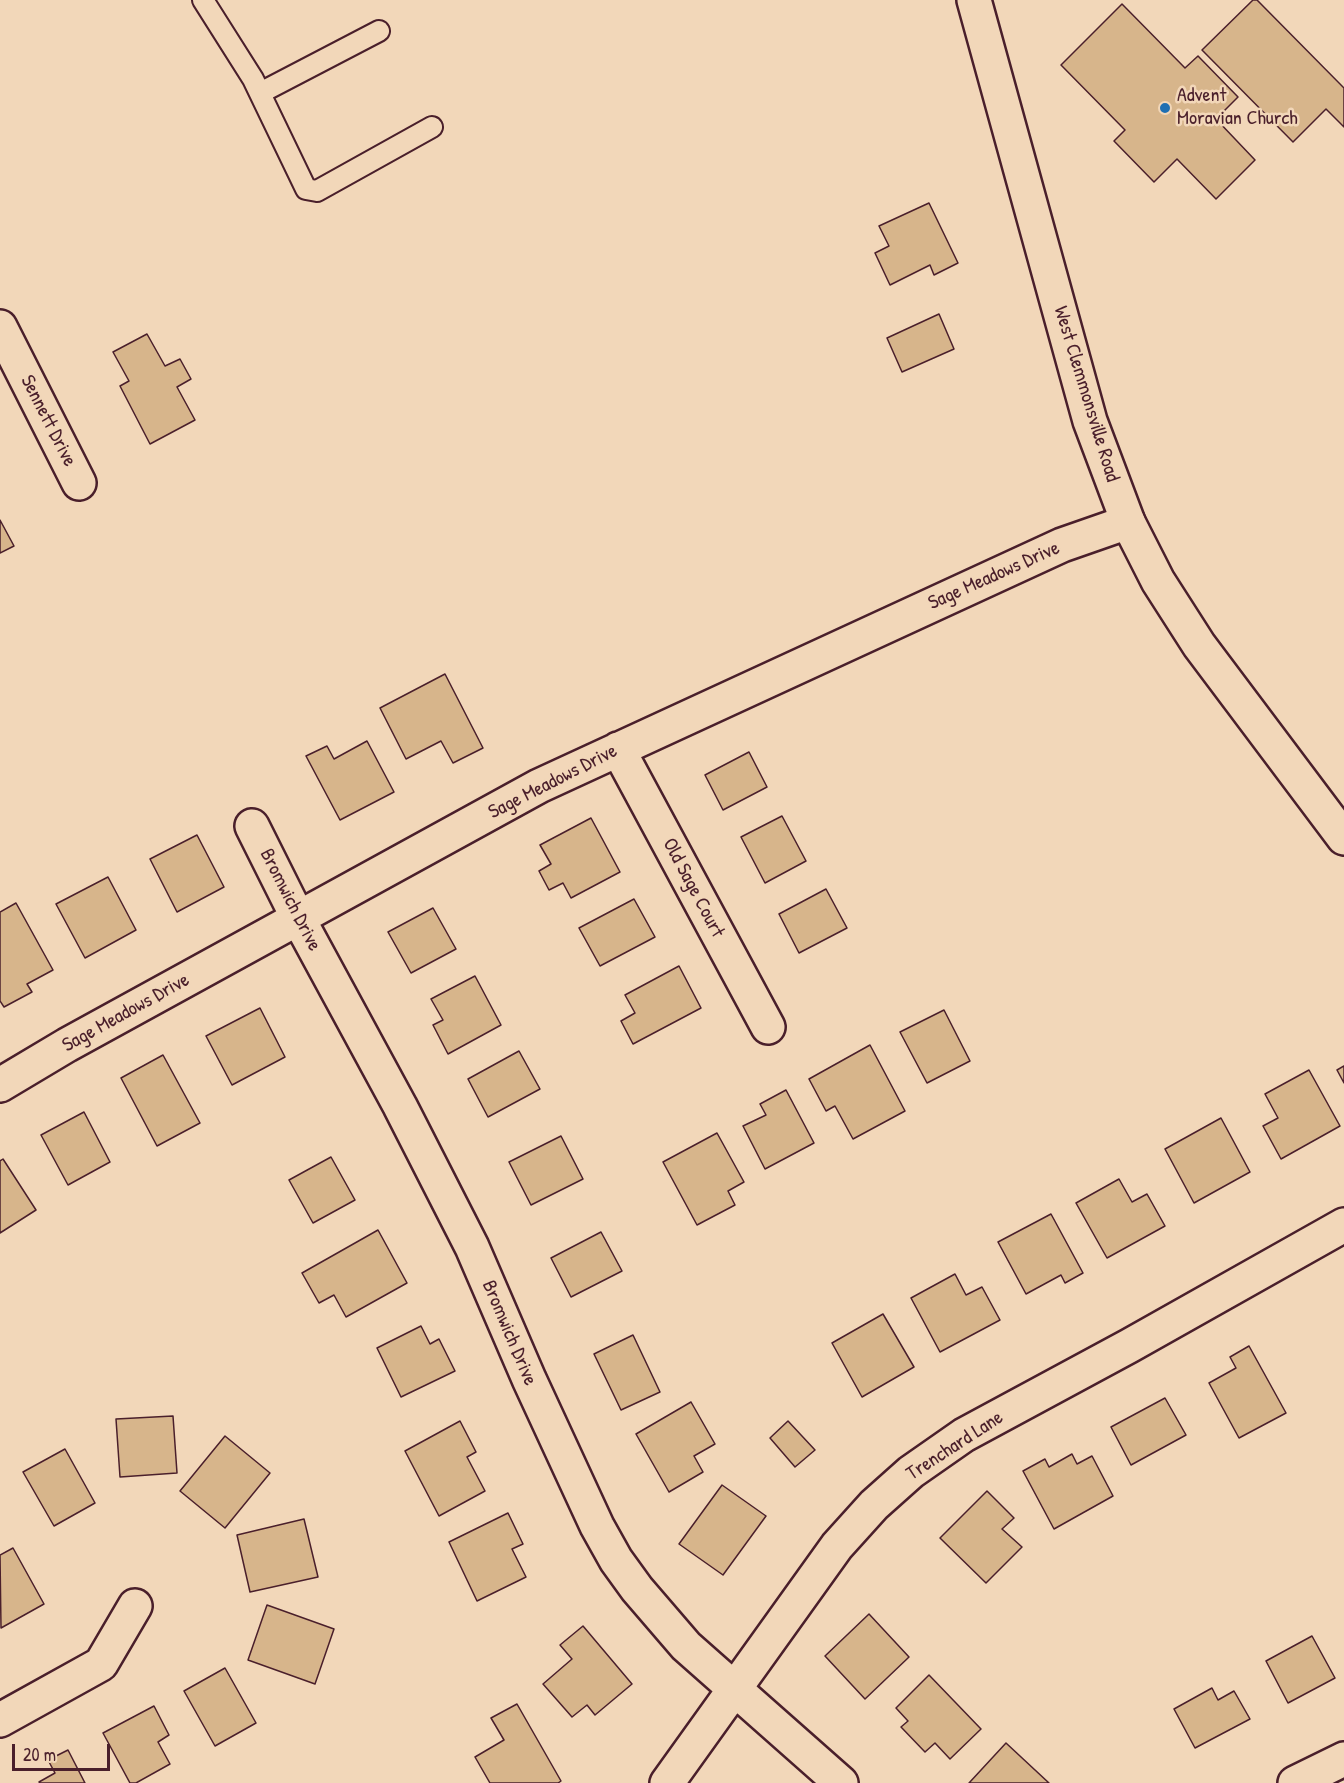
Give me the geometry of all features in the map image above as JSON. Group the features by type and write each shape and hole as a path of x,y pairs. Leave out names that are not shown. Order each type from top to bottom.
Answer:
{"street":[{"name":"West Clemmonsville Road","path":"974,0 1090,421 1128,522 1158,581 1199,645 1344,838"},
{"name":"Sennett Drive","path":"0,327 80,483"},
{"name":"Sage Meadows Drive","path":"0,1085 67,1045 539,786 1062,545 1128,522"},
{"name":"Old Sage Court","path":"618,749 768,1028"},
{"name":"Bromwich Drive","path":"252,826 298,918 400,1106 472,1246 538,1400 597,1526 616,1560 637,1589 686,1646 841,1783"},
{"name":"Trenchard Lane","path":"667,1783 837,1546 874,1505 911,1472 964,1435 1129,1346 1344,1225"},
{"path":"0,1720 101,1664 135,1606"},
{"path":"1295,1783 1344,1759"}],"lane":[{"path":"203,0 253,79 306,189 317,191 432,127"},
{"path":"218,23 223,0"},
{"path":"260,93 379,31"}],"building":[{"path":"1253,0 1257,0 1344,88 1344,127 1326,109 1293,142 1202,50"},
{"name":"Advent Moravian Church","path":"1122,4 1185,68 1198,56 1238,97 1216,119 1255,160 1216,199 1177,159 1154,182 1114,141 1125,130 1061,65"},
{"path":"929,203 958,263 934,275 930,265 890,285 875,253 889,246 879,226"},
{"path":"939,314 954,349 902,372 887,338"},
{"path":"147,334 165,366 180,359 191,379 177,387 195,420 150,444 120,386 129,381 113,352"},
{"path":"0,520 14,546 0,553"},
{"path":"445,674 483,748 453,763 441,741 406,759 380,708"},
{"path":"367,741 394,792 340,820 306,756 327,746 334,759"},
{"path":"749,752 767,787 723,810 705,775"},
{"path":"782,816 806,861 765,883 741,837"},
{"path":"591,818 620,872 571,898 563,883 549,890 539,871 551,864 540,845"},
{"path":"197,835 224,887 177,912 150,859"},
{"path":"108,877 136,930 85,958 56,904"},
{"path":"826,889 847,928 799,953 779,914"},
{"path":"634,899 655,937 600,966 579,928"},
{"path":"16,903 53,970 27,984 32,992 4,1007 0,1001 0,912"},
{"path":"433,908 456,949 411,973 388,932"},
{"path":"679,966 701,1008 633,1044 621,1021 635,1013 625,995"},
{"path":"475,976 501,1025 448,1054 433,1025 443,1020 431,999"},
{"path":"260,1008 285,1057 232,1085 206,1036"},
{"path":"944,1010 970,1061 927,1083 900,1032"},
{"path":"870,1045 905,1111 853,1139 835,1106 826,1111 809,1079"},
{"path":"519,1051 540,1089 488,1117 468,1079"},
{"path":"163,1055 200,1123 157,1146 121,1078"},
{"path":"1344,1066 1344,1083 1337,1070"},
{"path":"1309,1070 1340,1126 1281,1159 1263,1126 1278,1118 1265,1094"},
{"path":"786,1090 814,1143 765,1169 743,1126 766,1115 760,1104"},
{"path":"84,1112 110,1162 68,1185 41,1135"},
{"path":"1221,1118 1250,1172 1194,1203 1165,1149"},
{"path":"717,1133 744,1182 728,1191 735,1205 697,1225 663,1162"},
{"path":"561,1136 583,1179 531,1205 509,1162"},
{"path":"331,1157 355,1200 313,1223 289,1180"},
{"path":"3,1159 36,1210 0,1233 0,1161"},
{"path":"1119,1179 1132,1202 1147,1194 1165,1226 1107,1258 1076,1203"},
{"path":"1051,1214 1083,1273 1065,1283 1061,1275 1026,1294 998,1242"},
{"path":"378,1230 407,1283 346,1317 334,1295 319,1303 302,1273"},
{"path":"601,1232 622,1271 571,1297 551,1258"},
{"path":"955,1274 966,1295 982,1287 1000,1320 940,1352 911,1298"},
{"path":"883,1314 914,1367 862,1397 832,1343"},
{"path":"421,1326 430,1344 439,1339 455,1371 401,1397 377,1348"},
{"path":"633,1335 660,1392 621,1410 594,1354"},
{"path":"1249,1346 1286,1413 1239,1438 1209,1383 1236,1368 1230,1357"},
{"path":"1165,1398 1186,1435 1131,1465 1111,1427"},
{"path":"691,1402 715,1444 694,1456 703,1472 669,1492 636,1434"},
{"path":"173,1416 177,1473 120,1477 116,1419"},
{"path":"460,1421 476,1452 467,1457 485,1491 439,1516 405,1451"},
{"path":"788,1421 815,1450 795,1467 770,1438"},
{"path":"225,1436 270,1473 225,1528 180,1491"},
{"path":"65,1449 95,1503 54,1526 23,1472"},
{"path":"1072,1454 1077,1464 1092,1456 1113,1496 1054,1529 1023,1471 1045,1459 1049,1467"},
{"path":"722,1485 766,1516 723,1575 679,1544"},
{"path":"987,1491 1014,1518 1002,1529 1022,1547 986,1583 940,1538"},
{"path":"508,1513 523,1544 512,1549 526,1577 477,1601 449,1542"},
{"path":"304,1519 318,1577 250,1592 237,1535"},
{"path":"13,1548 44,1604 1,1628 0,1555"},
{"path":"267,1605 334,1629 315,1684 248,1660"},
{"path":"869,1614 909,1657 865,1699 825,1656"},
{"path":"583,1626 632,1684 595,1715 587,1705 572,1717 543,1684 572,1659 560,1645"},
{"path":"1312,1636 1335,1678 1288,1703 1266,1661"},
{"path":"225,1668 256,1723 215,1746 184,1691"},
{"path":"929,1675 981,1729 950,1759 935,1743 925,1752 901,1727 908,1721 896,1708"},
{"path":"1212,1688 1218,1700 1234,1691 1250,1719 1195,1748 1174,1709"},
{"path":"517,1704 561,1781 558,1783 490,1783 475,1757 504,1740 491,1718"},
{"path":"154,1706 169,1735 158,1742 170,1764 136,1783 130,1783 103,1733"},
{"path":"1006,1743 1049,1783 969,1783"},
{"path":"68,1750 85,1783 40,1783 55,1773 48,1760"}],"place":[{"name":"Advent Moravian Church","path":"1165,108"}]}
